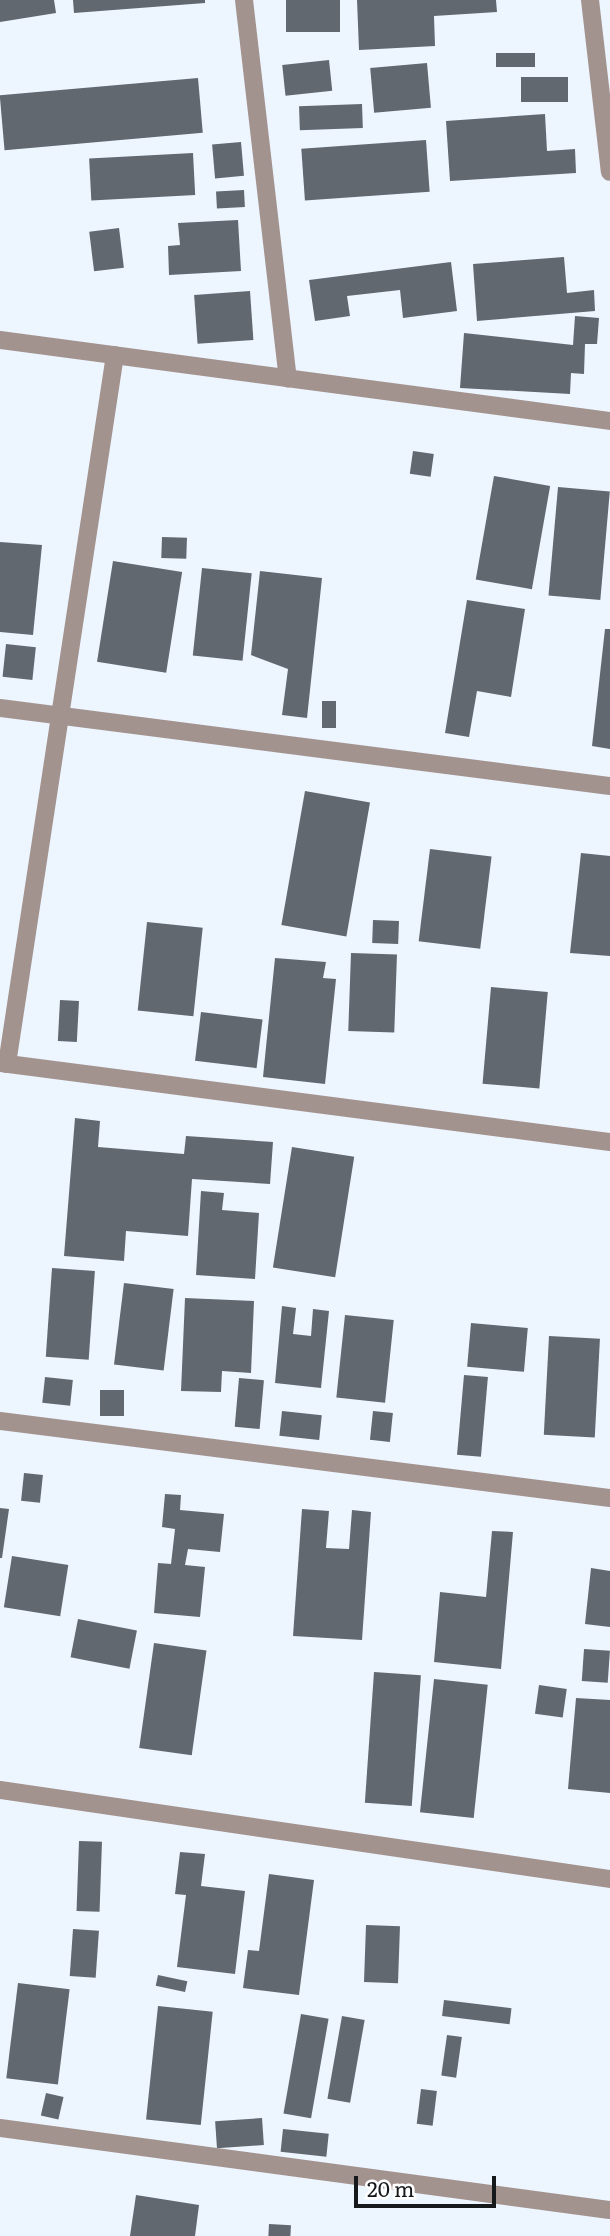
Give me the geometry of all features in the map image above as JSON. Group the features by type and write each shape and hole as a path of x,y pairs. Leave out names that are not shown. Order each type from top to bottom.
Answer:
{"street":[{"path":"244,0 288,378"},
{"path":"590,0 610,173"},
{"path":"0,340 610,421"},
{"path":"115,355 63,716 4,1064 610,1142"},
{"path":"0,708 610,786"},
{"path":"0,1421 610,1498"},
{"path":"0,1790 610,1879"},
{"path":"0,2128 610,2210"}],"building":[{"path":"0,0 54,0 56,13 0,22"},
{"path":"73,0 205,0 205,3 74,13"},
{"path":"286,0 340,0 340,32 286,32"},
{"path":"357,0 496,0 497,12 434,16 435,46 359,50"},
{"path":"496,53 535,53 535,67 496,67"},
{"path":"329,60 332,91 285,96 282,65"},
{"path":"427,63 431,108 374,113 370,68"},
{"path":"521,77 568,77 568,102 521,102"},
{"path":"198,78 203,133 5,150 0,95"},
{"path":"362,104 363,128 300,130 299,106"},
{"path":"545,114 547,151 575,149 576,173 450,181 446,121"},
{"path":"426,140 430,192 305,201 301,149"},
{"path":"241,142 244,176 215,178 212,145"},
{"path":"193,153 195,195 91,200 89,158"},
{"path":"244,190 245,207 217,208 216,191"},
{"path":"238,220 241,271 169,275 168,246 180,245 178,223"},
{"path":"119,228 124,268 94,271 89,232"},
{"path":"564,257 567,293 594,290 595,311 477,321 473,264"},
{"path":"451,262 457,311 403,318 400,290 347,296 350,316 315,321 309,280"},
{"path":"250,291 253,340 198,344 194,295"},
{"path":"575,316 599,318 597,344 585,344 584,374 571,373 570,394 460,388 464,333 573,345"},
{"path":"413,451 434,454 431,477 410,474"},
{"path":"494,476 550,486 532,589 476,579"},
{"path":"558,487 610,492 600,600 549,596"},
{"path":"162,537 187,538 186,559 161,558"},
{"path":"0,542 42,545 33,635 0,632"},
{"path":"113,561 182,572 166,673 97,662"},
{"path":"202,568 252,573 243,661 193,656"},
{"path":"260,571 322,578 307,718 282,715 288,669 251,655"},
{"path":"467,600 525,609 511,697 477,691 469,737 445,733"},
{"path":"605,629 610,629 610,749 592,746"},
{"path":"6,644 36,647 32,680 3,677"},
{"path":"322,701 336,701 336,728 322,728"},
{"path":"305,791 370,802 346,936 281,925"},
{"path":"430,849 492,857 480,949 419,941"},
{"path":"581,853 610,856 610,956 570,953"},
{"path":"373,920 399,921 398,944 372,943"},
{"path":"147,922 203,928 193,1016 138,1011"},
{"path":"351,953 397,955 394,1033 348,1031"},
{"path":"275,958 326,962 323,978 336,979 325,1084 263,1077"},
{"path":"491,987 548,992 539,1089 483,1084"},
{"path":"60,1000 79,1001 77,1042 58,1041"},
{"path":"201,1012 263,1020 257,1068 195,1061"},
{"path":"75,1118 100,1121 98,1147 184,1154 186,1136 273,1142 270,1184 192,1179 188,1236 126,1231 124,1261 64,1256"},
{"path":"292,1147 354,1157 335,1277 273,1267"},
{"path":"201,1191 224,1193 222,1210 259,1213 255,1279 196,1275"},
{"path":"52,1268 95,1271 89,1360 46,1357"},
{"path":"124,1283 174,1289 164,1370 114,1364"},
{"path":"185,1298 254,1301 251,1373 222,1371 221,1392 181,1391"},
{"path":"282,1306 296,1308 293,1334 311,1336 313,1309 329,1311 321,1388 275,1383"},
{"path":"345,1315 394,1320 385,1403 336,1398"},
{"path":"471,1323 528,1328 524,1372 467,1367"},
{"path":"549,1336 600,1339 595,1438 544,1435"},
{"path":"464,1375 488,1377 481,1457 457,1455"},
{"path":"45,1377 73,1380 70,1406 42,1403"},
{"path":"239,1378 264,1380 260,1429 235,1427"},
{"path":"100,1390 124,1390 124,1416 100,1416"},
{"path":"282,1411 322,1415 319,1440 279,1436"},
{"path":"373,1411 393,1413 390,1442 370,1440"},
{"path":"24,1473 43,1475 40,1503 21,1501"},
{"path":"165,1494 181,1495 180,1510 224,1514 220,1552 188,1549 185,1565 205,1567 200,1617 154,1613 158,1563 171,1564 175,1529 162,1527"},
{"path":"0,1508 9,1509 2,1558 0,1558"},
{"path":"302,1509 329,1511 326,1548 349,1549 352,1510 371,1512 362,1640 293,1636"},
{"path":"492,1531 513,1532 501,1669 434,1662 440,1592 486,1597"},
{"path":"12,1556 68,1565 60,1616 4,1607"},
{"path":"591,1568 610,1571 610,1627 585,1624"},
{"path":"78,1619 137,1630 129,1669 71,1657"},
{"path":"154,1643 206,1650 192,1755 139,1748"},
{"path":"584,1649 610,1651 608,1683 582,1681"},
{"path":"374,1672 421,1675 412,1806 365,1803"},
{"path":"434,1679 488,1685 474,1818 420,1812"},
{"path":"539,1685 567,1689 563,1718 535,1714"},
{"path":"576,1698 610,1700 610,1793 568,1789"},
{"path":"79,1841 102,1842 100,1912 77,1911"},
{"path":"180,1852 205,1854 201,1886 245,1891 235,1974 177,1967 186,1895 175,1894"},
{"path":"269,1874 314,1880 299,1995 243,1988 248,1950 259,1951"},
{"path":"366,1925 400,1926 398,1983 364,1982"},
{"path":"73,1929 99,1931 96,1978 70,1976"},
{"path":"158,1975 187,1981 185,1992 156,1986"},
{"path":"18,1983 70,1989 58,2085 6,2078"},
{"path":"444,2000 511,2008 510,2024 442,2016"},
{"path":"158,2006 213,2012 201,2125 146,2119"},
{"path":"301,2014 329,2019 311,2118 283,2113"},
{"path":"342,2016 365,2020 350,2103 327,2099"},
{"path":"447,2035 462,2037 456,2078 441,2076"},
{"path":"421,2089 437,2091 433,2126 417,2124"},
{"path":"46,2093 64,2097 58,2119 41,2115"},
{"path":"262,2118 264,2145 217,2148 215,2121"},
{"path":"283,2129 329,2134 326,2157 281,2152"},
{"path":"136,2195 199,2205 195,2236 130,2236"},
{"path":"269,2224 291,2225 290,2236 268,2236"}]}
